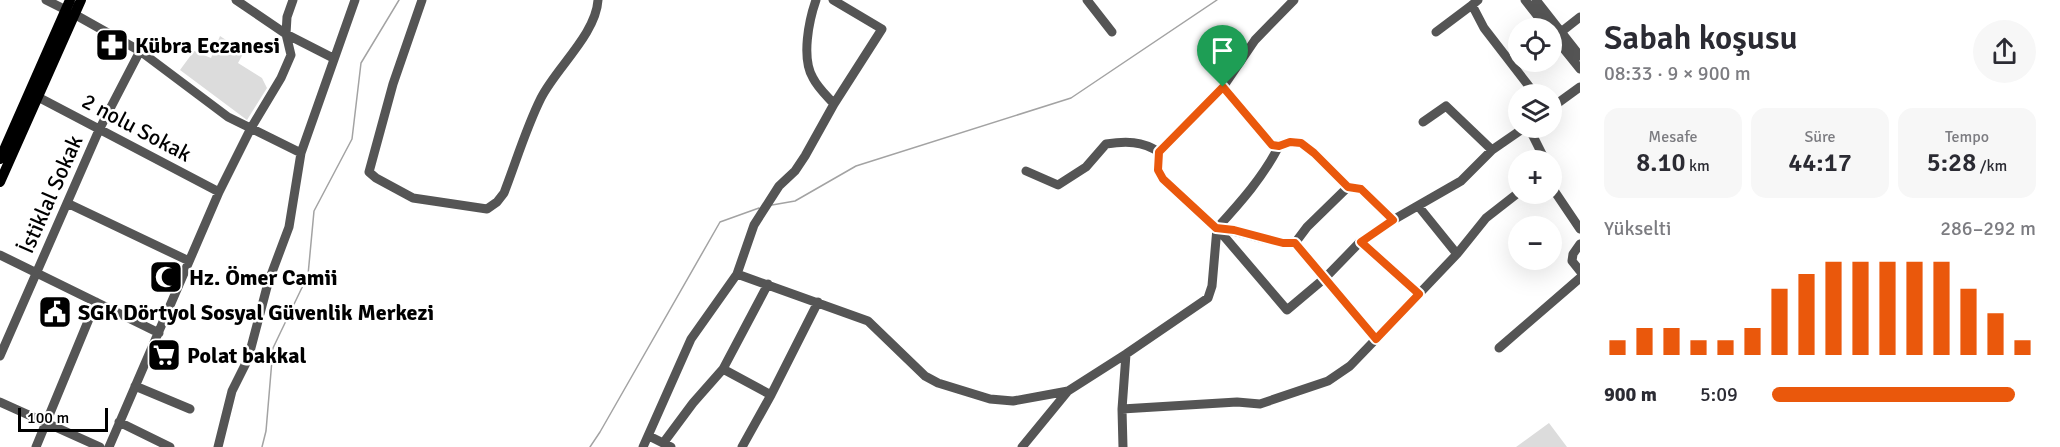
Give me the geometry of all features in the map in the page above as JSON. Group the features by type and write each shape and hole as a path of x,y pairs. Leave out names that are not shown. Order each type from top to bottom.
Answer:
{"main road":[{"path":"0,159 70,8 81,0"},
{"path":"0,182 38,97 70,8"}],"street":[{"path":"46,0 70,8 141,51 228,117 301,153"},
{"path":"236,0 286,34 333,58"},
{"path":"109,447 219,192 251,128 281,78 291,55 286,34 287,16 293,0"},
{"path":"218,447 232,391 248,359 267,283 289,227 301,153 355,0"},
{"path":"422,0 393,84 369,172 413,198 478,209 491,207 504,193 540,100 590,25 598,0"},
{"path":"816,0 810,19 809,67 812,78 834,104"},
{"path":"643,447 650,436 692,339 737,274 753,225 778,186 800,163 882,29 833,0"},
{"path":"1087,0 1112,32"},
{"path":"1294,0 1256,40 1223,87 1159,152 1158,170 1163,179 1216,228 1287,310 1326,278 1361,242 1393,220 1461,181 1492,150 1511,138"},
{"path":"1526,0 1540,18"},
{"path":"1536,0 1547,18"},
{"path":"1436,32 1475,3 1484,28 1527,84"},
{"path":"1562,28 1580,17"},
{"path":"1562,38 1580,56"},
{"path":"1562,41 1580,69"},
{"name":"İstiklal Sokak","path":"0,356 99,130 141,51"},
{"path":"1223,87 1272,145 1301,143 1348,187 1361,189 1393,220"},
{"path":"1562,100 1580,87"},
{"name":"2 nolu Sokak","path":"38,97 219,192"},
{"path":"1422,122 1446,106 1492,150"},
{"path":"1026,171 1059,185 1086,167 1106,144 1137,142 1148,145 1159,152"},
{"path":"1022,447 1068,391 1208,298 1212,286 1216,228 1242,202 1258,177 1267,170 1279,146"},
{"path":"1295,243 1307,227 1348,187"},
{"path":"1122,409 1268,402 1328,381 1350,366 1457,254 1486,218 1508,201"},
{"path":"67,203 189,261"},
{"path":"1562,203 1580,230"},
{"path":"1419,207 1457,254"},
{"path":"1216,228 1234,230 1283,243 1295,243 1376,339"},
{"path":"1361,242 1419,294"},
{"path":"1580,244 1573,254 1572,261 1580,271"},
{"path":"0,255 159,333"},
{"path":"737,274 868,321 925,376 938,383 990,399 1013,401 1068,391"},
{"path":"1499,348 1580,278"},
{"path":"650,436 667,445 693,403 723,369 768,284"},
{"path":"36,447 96,302"},
{"path":"742,447 818,302"},
{"path":"1123,447 1122,409 1126,354"},
{"path":"723,369 771,395"},
{"path":"135,386 190,409"},
{"path":"0,402 100,447"},
{"path":"119,422 170,447"}],"shaded area":[{"path":"220,36 244,52 238,63 262,78 267,88 247,120 180,70 194,51 211,58"},
{"path":"1549,423 1567,447 1516,447"}],"waterway":[{"path":"262,447 266,431 273,348 308,275 314,211 352,139 361,63 399,0"},
{"path":"772,205 795,201 856,166 1071,98 1217,0"},
{"path":"590,447 720,222 759,208"}],"place":[{"name":"Kübra Eczanesi","path":"112,45"},
{"name":"Hz. Ömer Camii","path":"166,277"},
{"name":"SGK Dörtyol Sosyal Güvenlik Merkezi","path":"55,312"},
{"name":"Polat bakkal","path":"164,355"}],"route":[{"path":"1223,87 1272,145 1301,143 1348,187 1361,189 1393,220 1361,242 1419,294 1376,339 1295,243 1283,243 1234,230 1216,228 1163,179 1158,170 1159,152 1223,87"}]}
